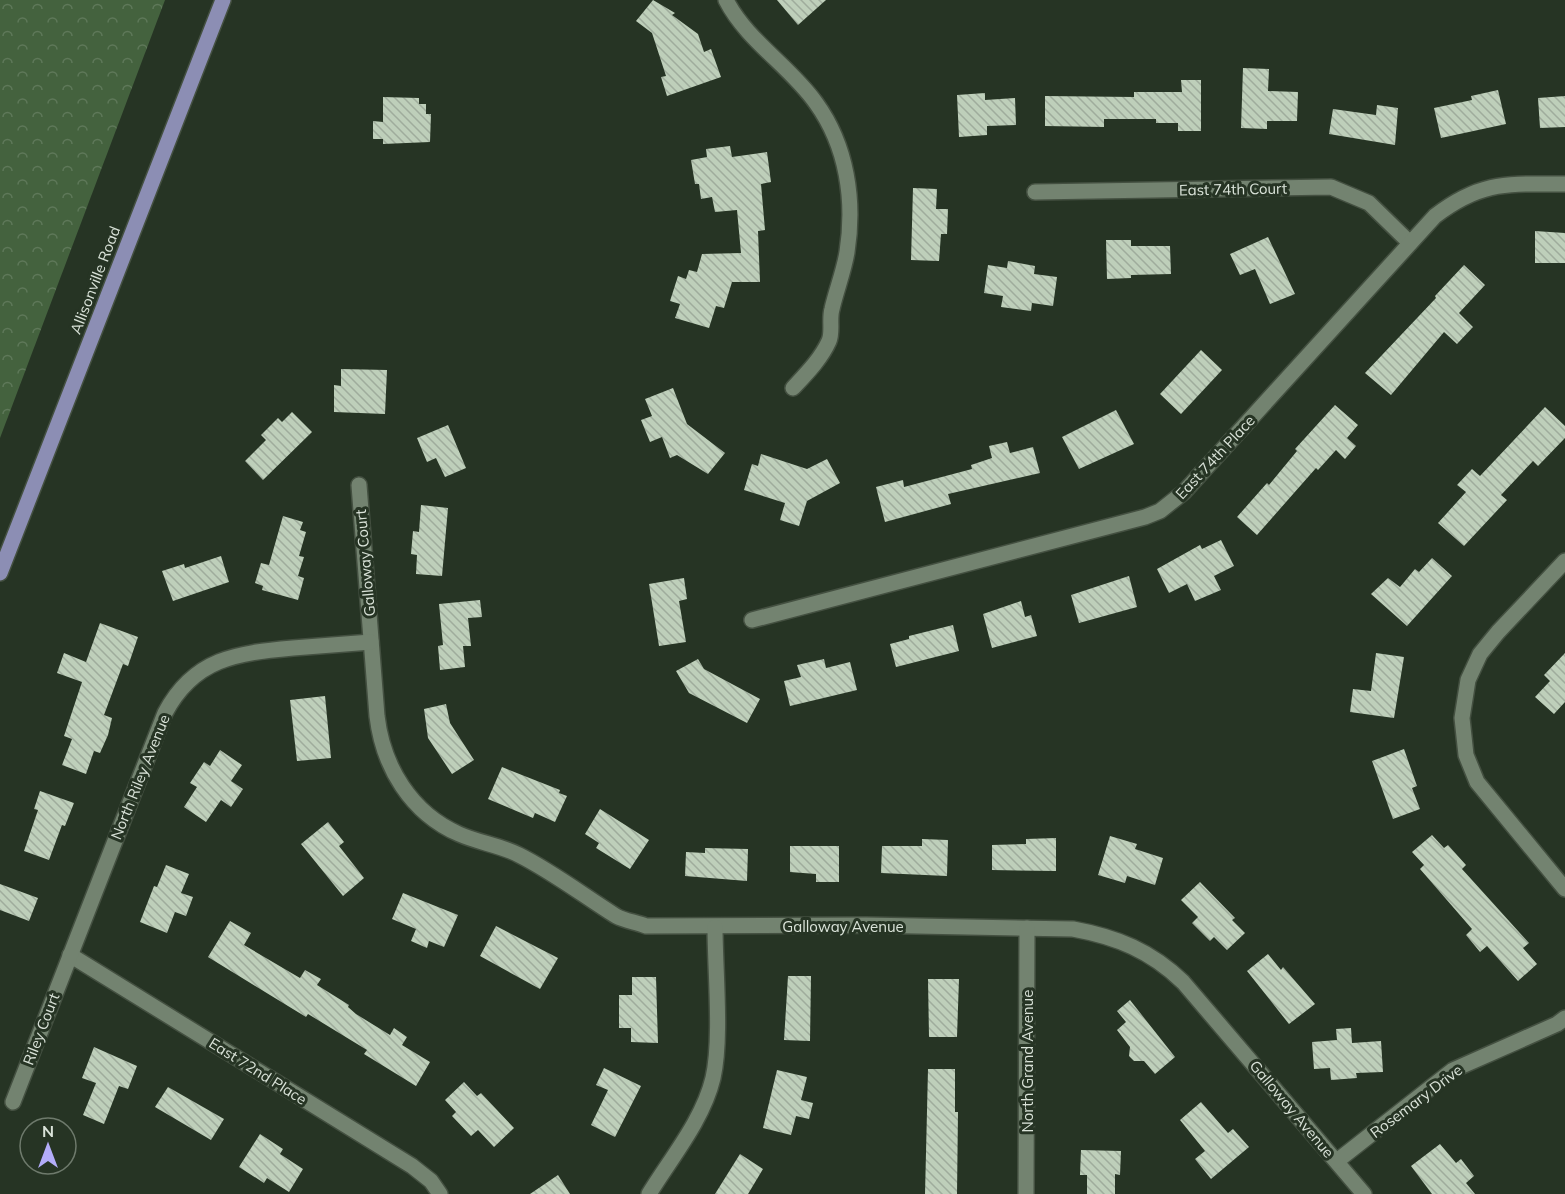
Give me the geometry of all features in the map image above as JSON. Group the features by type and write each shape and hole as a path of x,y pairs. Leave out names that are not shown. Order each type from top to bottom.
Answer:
{"main road":[{"name":"Allisonville Road","path":"0,573 223,0"}],"street":[{"path":"726,0 746,29 815,101 835,135 849,187 847,254 830,315 830,339 815,364 793,388"},
{"name":"East 74th Place","path":"752,620 1145,517 1160,511 1184,492 1435,216 1468,193 1506,184 1565,184"},
{"name":"East 74th Court","path":"1035,192 1331,187 1369,203 1410,243"},
{"name":"Galloway Court","path":"359,485 371,642"},
{"path":"1565,561 1480,654 1466,689 1462,728 1466,755 1477,782 1565,889"},
{"name":"Galloway Avenue","path":"371,642 382,744 397,779 427,814 458,834 498,845 522,856 617,917 646,926 866,925 1073,929 1102,934 1129,943 1154,957 1190,989 1364,1194"},
{"name":"North Riley Avenue","path":"70,955 165,713 181,688 210,664 237,654 371,642"},
{"path":"648,1194 698,1114 713,1077 716,1053 715,927"},
{"name":"North Grand Avenue","path":"1026,1194 1027,928"},
{"name":"Riley Court","path":"12,1102 70,955"},
{"name":"East 72nd Place","path":"70,955 412,1166 430,1181 440,1194"},
{"name":"Rosemary Drive","path":"1337,1161 1453,1070 1557,1024 1565,1018"}],"green space":[{"path":"0,0 165,0 0,438"}],"building":[{"path":"653,0 675,13 672,15 698,34 704,52 711,49 721,77 667,96 661,77 666,76 652,33 636,21"},
{"path":"777,0 826,0 798,25"},
{"path":"1243,68 1269,69 1268,91 1298,92 1297,121 1267,121 1267,129 1241,128"},
{"path":"1181,80 1201,80 1201,131 1178,131 1178,123 1156,123 1156,119 1104,119 1104,127 1045,126 1045,96 1134,97 1134,92 1182,92"},
{"path":"1498,90 1506,124 1441,138 1434,108 1472,100 1471,96"},
{"path":"985,93 985,100 1015,98 1016,125 987,126 987,135 959,137 957,95"},
{"path":"1565,96 1565,127 1540,128 1538,98"},
{"path":"383,97 419,98 419,104 426,104 426,114 431,114 430,142 383,144 383,139 373,139 373,121 383,122"},
{"path":"1377,105 1398,108 1395,145 1329,134 1333,109 1376,115"},
{"path":"730,146 732,157 767,152 771,182 761,184 765,230 758,231 760,282 732,282 724,308 716,306 709,328 675,318 680,304 670,301 678,276 686,279 689,270 697,272 702,254 741,253 737,210 715,212 712,197 701,199 699,184 695,184 691,160 707,157 706,149"},
{"path":"913,188 937,189 936,209 948,209 947,234 941,234 939,261 911,260"},
{"path":"1535,231 1565,233 1565,263 1535,263"},
{"path":"1268,237 1295,294 1270,304 1255,269 1240,275 1230,254"},
{"path":"1106,240 1131,240 1131,246 1170,246 1171,274 1131,275 1131,278 1107,279"},
{"path":"1008,261 1035,266 1034,274 1057,277 1053,306 1032,303 1031,311 1001,307 1003,296 984,293 988,265 1007,268"},
{"path":"1464,265 1485,285 1459,313 1473,327 1457,344 1444,332 1391,395 1365,373"},
{"path":"1201,350 1222,370 1181,414 1160,394"},
{"path":"341,369 387,370 385,414 334,412 334,385 341,386"},
{"path":"673,388 687,424 725,453 708,474 677,455 670,458 662,437 650,442 641,420 652,416 645,399"},
{"path":"1335,405 1358,425 1347,438 1356,446 1345,459 1336,450 1318,470 1316,468 1257,535 1237,517 1267,483 1269,485 1297,451 1295,449"},
{"path":"1545,407 1565,426 1565,438 1538,466 1533,461 1501,495 1507,500 1464,546 1438,523 1466,492 1457,485 1472,469 1480,476"},
{"path":"1116,410 1134,444 1079,469 1062,437"},
{"path":"292,412 312,432 263,480 245,461 266,440 261,435 278,418 282,422"},
{"path":"448,425 466,468 445,477 436,458 427,462 417,438"},
{"path":"1007,442 1010,453 1033,447 1040,473 948,494 951,504 885,522 876,487 903,480 904,487 972,469 971,465 992,458 989,446"},
{"path":"761,454 807,469 827,459 840,483 807,501 799,526 780,520 785,503 744,490 752,464 758,466"},
{"path":"421,505 448,508 442,576 416,574 417,555 411,554 413,531 419,532"},
{"path":"283,516 303,522 300,530 306,532 299,556 304,557 298,576 304,578 298,600 262,590 263,586 255,583 261,563 269,565"},
{"path":"1221,540 1234,566 1214,576 1221,590 1195,601 1187,584 1169,593 1157,569 1200,545 1202,549"},
{"path":"221,556 229,582 173,601 162,571 184,564 185,568"},
{"path":"1432,558 1452,576 1407,626 1371,594 1388,578 1400,587 1415,569 1419,572"},
{"path":"1129,576 1137,607 1079,623 1071,595"},
{"path":"684,578 687,599 679,601 686,642 659,646 649,584"},
{"path":"480,600 482,617 468,618 471,646 463,646 465,667 440,670 438,646 443,645 439,604"},
{"path":"1021,601 1025,617 1031,615 1037,636 992,648 983,614"},
{"path":"100,623 138,637 128,666 123,664 104,715 112,718 108,735 100,753 94,751 86,774 62,765 72,739 64,736 82,682 57,673 64,653 86,662"},
{"path":"953,625 959,651 896,667 890,644 909,639 909,636"},
{"path":"1376,653 1404,657 1394,718 1350,712 1353,689 1371,691"},
{"path":"1565,653 1565,702 1554,714 1535,697 1550,681 1544,675"},
{"path":"698,659 704,669 760,699 747,723 689,693 676,671"},
{"path":"824,659 826,668 850,662 857,690 790,706 784,681 801,677 797,665"},
{"path":"325,696 331,758 297,761 290,700"},
{"path":"446,704 450,723 474,760 452,774 428,738 424,709"},
{"path":"1404,749 1417,786 1412,788 1420,809 1393,819 1372,761"},
{"path":"220,750 242,765 231,781 243,789 231,807 221,800 206,822 184,807 197,787 190,783 204,762 210,766"},
{"path":"502,767 560,790 559,793 567,796 555,822 535,813 533,818 488,799"},
{"path":"40,791 74,803 65,826 62,825 49,860 24,851 38,810 34,809"},
{"path":"600,809 649,840 630,869 596,848 599,843 585,834"},
{"path":"328,822 344,842 339,846 364,878 343,896 301,844"},
{"path":"1432,835 1444,848 1448,845 1466,865 1462,869 1529,943 1523,948 1537,964 1518,981 1487,946 1480,952 1466,935 1472,929 1420,869 1424,865 1412,852"},
{"path":"1110,836 1137,844 1135,849 1163,858 1155,885 1127,876 1125,883 1098,875"},
{"path":"1056,838 1056,871 992,870 992,845 1026,844 1026,839"},
{"path":"922,839 948,840 947,876 881,873 882,846 922,846"},
{"path":"790,846 839,846 839,882 816,882 816,874 790,872"},
{"path":"705,848 748,849 747,881 685,876 686,852 705,853"},
{"path":"166,865 189,874 181,893 193,897 186,916 175,912 167,933 140,922 154,886 157,887"},
{"path":"1200,882 1235,918 1232,920 1245,933 1227,950 1214,937 1210,941 1192,923 1198,917 1181,900"},
{"path":"0,884 38,898 29,921 0,910"},
{"path":"403,893 458,915 444,947 429,941 427,948 411,941 416,929 392,919"},
{"path":"230,921 251,933 244,945 300,978 305,970 321,979 317,985 349,1005 348,1007 356,1014 390,1035 394,1028 407,1037 402,1045 430,1062 416,1086 364,1054 367,1050 308,1014 306,1017 208,957"},
{"path":"496,926 558,958 540,989 480,956"},
{"path":"1268,954 1281,970 1283,967 1315,1004 1289,1024 1247,971"},
{"path":"788,976 811,976 810,1041 784,1040"},
{"path":"632,977 656,977 658,1043 631,1042 631,1028 619,1028 619,995 632,995"},
{"path":"928,979 959,979 957,1037 929,1037"},
{"path":"1130,1000 1175,1057 1155,1074 1144,1061 1134,1061 1129,1056 1130,1047 1117,1030 1126,1022 1117,1011"},
{"path":"1351,1028 1352,1043 1381,1041 1383,1072 1356,1073 1357,1078 1331,1080 1330,1068 1314,1069 1312,1042 1337,1040 1336,1029"},
{"path":"94,1047 137,1066 128,1089 119,1086 104,1124 83,1115 96,1083 82,1078"},
{"path":"604,1068 641,1086 615,1137 591,1125 608,1090 596,1085"},
{"path":"928,1069 955,1069 955,1112 958,1112 957,1194 925,1194"},
{"path":"777,1070 807,1077 801,1100 813,1103 809,1119 796,1116 791,1135 763,1128"},
{"path":"464,1082 477,1096 481,1093 514,1128 494,1147 478,1130 471,1136 452,1116 456,1112 445,1100"},
{"path":"168,1087 224,1119 211,1140 155,1107"},
{"path":"1201,1102 1228,1133 1233,1129 1249,1147 1211,1179 1195,1159 1205,1151 1180,1120"},
{"path":"260,1134 283,1149 280,1154 303,1169 289,1192 267,1178 264,1183 239,1167"},
{"path":"1440,1144 1456,1163 1461,1159 1474,1176 1466,1183 1475,1194 1432,1194 1411,1166"},
{"path":"1081,1150 1121,1151 1120,1175 1115,1174 1115,1194 1087,1194 1087,1175 1080,1175"},
{"path":"740,1154 763,1169 748,1194 715,1194"},
{"path":"558,1175 570,1194 530,1194"}]}
